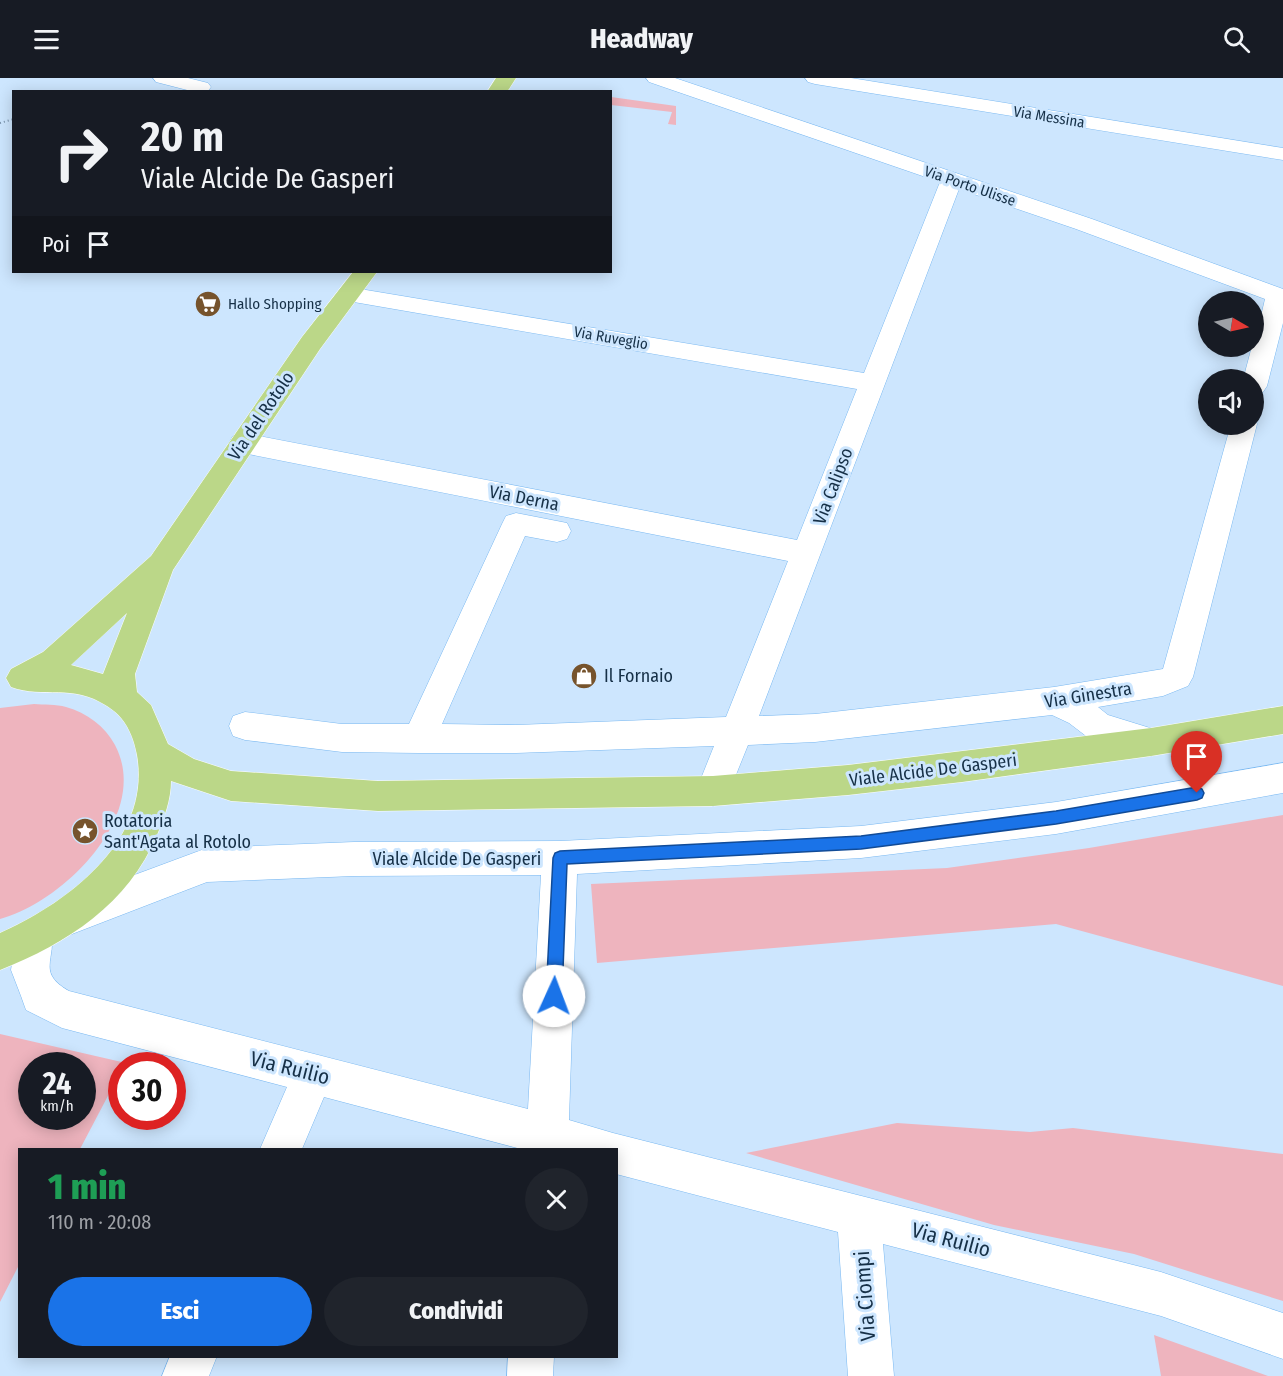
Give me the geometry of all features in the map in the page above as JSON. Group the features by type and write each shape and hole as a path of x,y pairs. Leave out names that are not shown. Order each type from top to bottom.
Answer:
{"main road":[{"name":"Via del Rotolo","path":"160,564 364,273"},
{"path":"11,680 54,661 160,564"},
{"path":"121,698 119,674 160,564"},
{"path":"11,680 59,677 93,683 121,698 137,713 149,732 156,754 157,780 153,799 140,837 121,866 97,893 34,936"},
{"name":"Viale Alcide De Gasperi","path":"156,754 184,771 231,786 367,795 713,791 871,778 1151,742 1283,720"}],"street":[{"path":"163,78 203,85"},
{"name":"Via Porto Ulisse","path":"656,78 1084,224 1281,296"},
{"name":"Via Messina","path":"815,78 1283,154"},
{"name":"Via Calipso","path":"713,791 952,180"},
{"name":"Via Ruveglio","path":"348,294 873,382"},
{"path":"1259,369 1281,296"},
{"name":"Via Ginestra","path":"245,726 342,738 419,739 516,739 815,728 1054,701 1163,682 1177,677 1241,435"},
{"name":"Via Derna","path":"243,443 806,553"},
{"path":"419,739 516,524 557,531"},
{"path":"1054,701 1081,713 1098,726 1151,742"},
{"name":"Viale Alcide De Gasperi","path":"34,936 207,865 354,860 560,858 861,842 1056,818 1283,778"},
{"path":"547,1142 560,858"},
{"name":"Via Ruilio","path":"34,936 30,970 40,996 62,1010 313,1074 547,1142 594,1148"},
{"path":"281,1148 313,1074"},
{"name":"Via Ruilio","path":"618,1154 1161,1294 1283,1336"},
{"name":"Via Ciompi","path":"859,1216 871,1376"},
{"path":"185,1376 193,1358"},
{"path":"530,1376 531,1358"}],"shaded area":[{"path":"612,97 676,106 676,125 668,124 672,112 612,105"},
{"path":"34,704 58,705 74,710 95,721 106,732 115,745 123,772 122,799 111,826 95,852 74,875 25,910 0,919 0,708"},
{"path":"1283,815 1283,986 1056,924 597,963 591,884 947,868 1089,848"},
{"path":"0,1034 78,1052 18,1052 18,1130 90,1130 81,1148 18,1148 18,1267 0,1302"},
{"path":"96,1056 108,1059 108,1096 96,1119"},
{"path":"897,1123 1030,1132 1073,1128 1283,1154 1283,1301 1134,1254 994,1225 746,1153"},
{"path":"1154,1335 1268,1376 1161,1376"}],"place":[{"name":"Hallo Shopping","path":"208,304"},
{"name":"Il Fornaio","path":"584,676"},
{"name":"Rotatoria Sant'Agata al Rotolo","path":"85,831"}],"route":[{"path":"554,996 560,858 861,842 1056,818 1197,793"}]}
